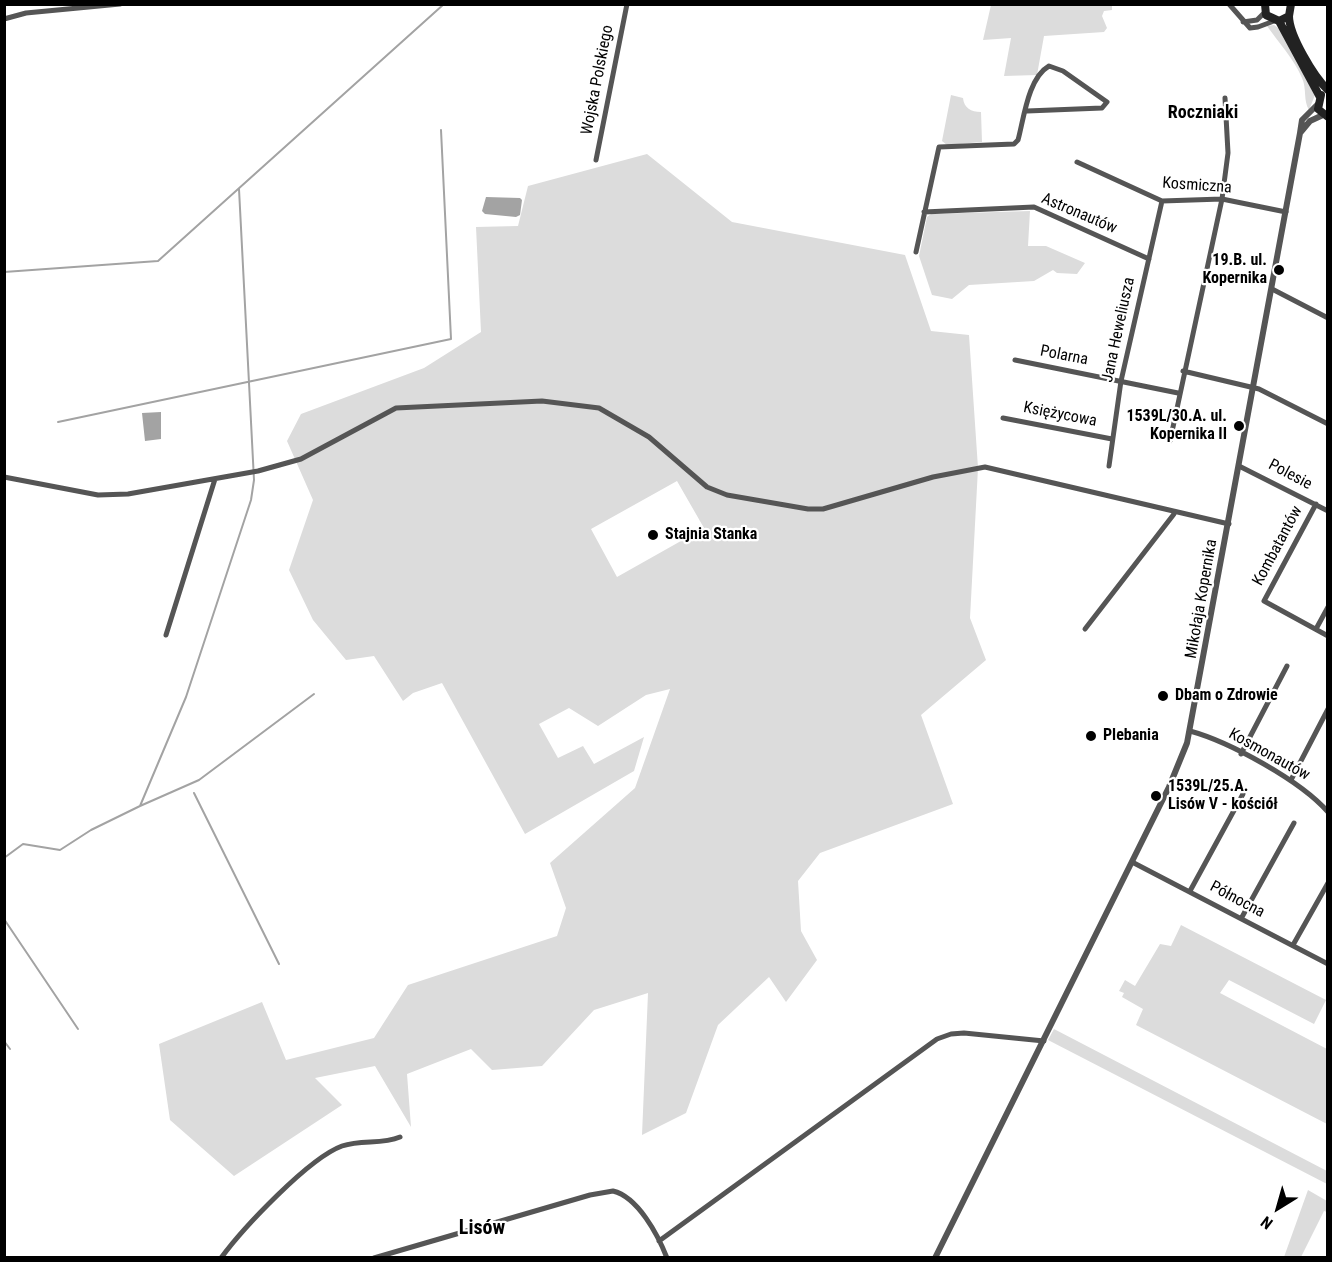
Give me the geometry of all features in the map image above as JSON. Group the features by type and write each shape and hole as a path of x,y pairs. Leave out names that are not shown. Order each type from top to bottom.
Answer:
{"main road":[{"path":"1291,4 1289,16 1291,29 1304,56 1328,91 1318,101"},
{"path":"1265,6 1276,21 1325,116"},
{"path":"1276,21 1289,16"}],"street":[{"path":"4,19 26,13 120,4"},
{"name":"Wojska Polskiego","path":"596,160 627,4"},
{"path":"1230,4 1250,28 1276,21"},
{"path":"1243,22 1257,20 1265,6"},
{"path":"916,252 939,147 1014,144 1018,140 1034,86 1044,69 1056,67 1107,102 1102,108 1027,111"},
{"path":"1170,441 1183,371 1222,199 1228,153 1225,98"},
{"name":"Mikołaja Kopernika","path":"935,1257 1132,862 1178,767 1191,731 1302,120 1318,101"},
{"path":"1300,133 1310,121 1325,116"},
{"name":"Kosmiczna","path":"1077,162 1162,201 1222,199 1286,212"},
{"name":"Jana Heweliusza","path":"1109,466 1121,381 1162,201"},
{"name":"Astronautów","path":"924,212 1034,207 1149,260"},
{"path":"1272,289 1328,318"},
{"name":"Polarna","path":"1015,360 1179,393"},
{"path":"1183,371 1254,387 1328,424"},
{"path":"4,477 98,495 128,494 258,471 301,459 396,408 542,401 600,408 649,437 707,487 727,495 808,509 823,509 933,477 984,468 1229,525"},
{"name":"Księżycowa","path":"1003,417 1112,439"},
{"name":"Polesie","path":"1239,465 1328,511"},
{"path":"166,635 215,479"},
{"name":"Kombatantów","path":"1316,504 1264,601 1328,636"},
{"path":"1085,629 1174,514"},
{"path":"1316,629 1328,607"},
{"path":"1241,754 1287,666"},
{"path":"1291,780 1328,709"},
{"name":"Kosmonautów","path":"1191,731 1291,780 1301,786 1328,812"},
{"path":"1190,891 1243,794"},
{"path":"1242,917 1294,823"},
{"name":"Północna","path":"1132,862 1242,917 1328,964"},
{"path":"1293,945 1328,883"},
{"path":"659,1241 938,1039 958,1033 1044,1041"},
{"path":"222,1257 252,1221 323,1155 354,1143 381,1143 400,1137"},
{"path":"374,1257 605,1191 619,1192 627,1197 659,1241 667,1257"}],"shaded area":[{"path":"991,5 1112,5 1112,10 1104,11 1102,16 1107,28 1104,32 1044,36 1037,75 1004,76 1011,38 983,40"},
{"path":"1274,25 1281,30 1315,95 1309,110 1299,71 1267,26"},
{"path":"951,95 963,98 969,109 981,112 982,142 947,145 942,141"},
{"path":"647,154 732,222 905,255 931,331 969,335 978,468 970,618 986,660 921,715 953,804 820,853 798,881 801,931 817,960 786,1002 769,977 718,1025 686,1113 642,1135 648,993 594,1010 542,1066 492,1070 471,1049 407,1074 411,1127 375,1066 315,1078 342,1105 234,1176 170,1120 159,1044 262,1002 286,1060 374,1038 408,985 557,936 566,908 550,863 635,788 670,689 646,695 598,726 569,708 539,724 558,758 583,746 594,764 644,737 634,771 525,834 442,683 413,693 403,701 374,656 346,660 313,620 289,570 313,500 287,441 301,414 424,368 481,332 476,227 518,226 528,186","holes":["677,481 704,528 617,577 591,529"]},
{"path":"486,197 520,198 522,200 520,215 516,217 485,214 482,211"},
{"path":"1030,211 1028,246 1046,246 1085,263 1077,274 1057,273 1053,270 1034,281 969,285 952,299 932,295 919,256 927,217 931,214"},
{"path":"161,412 161,439 145,441 142,413"},
{"path":"1181,925 1326,1000 1314,1024 1229,980 1220,993 1327,1049 1327,1124 1136,1025 1143,1009 1122,997 1124,993 1119,991 1125,980 1135,986 1160,944 1171,946"},
{"path":"1054,1029 1327,1171 1327,1184 1048,1040"},
{"path":"1308,1190 1327,1201 1327,1212 1324,1211 1301,1257 1284,1257"}],"waterway":[{"path":"4,272 158,261 444,4"},
{"path":"58,422 451,339 441,130"},
{"path":"4,858 23,844 60,850 91,830 140,806 186,697 251,500 254,480 239,189"},
{"path":"140,806 199,780 314,694"},
{"path":"194,793 279,964"},
{"path":"4,919 78,1029"},
{"path":"4,1041 10,1049"}],"place":[{"name":"19.B. ul. Kopernika","path":"1279,270"},
{"name":"1539L/30.A. ul. Kopernika II","path":"1239,426"},
{"name":"Stajnia Stanka","path":"653,535"},
{"name":"Dbam o Zdrowie","path":"1163,696"},
{"name":"Plebania","path":"1091,736"},
{"name":"1539L/25.A. Lisów V - kościół","path":"1156,796"}],"district":[{"name":"Roczniaki","path":"1203,113"},
{"name":"Lisów","path":"482,1229"}]}
